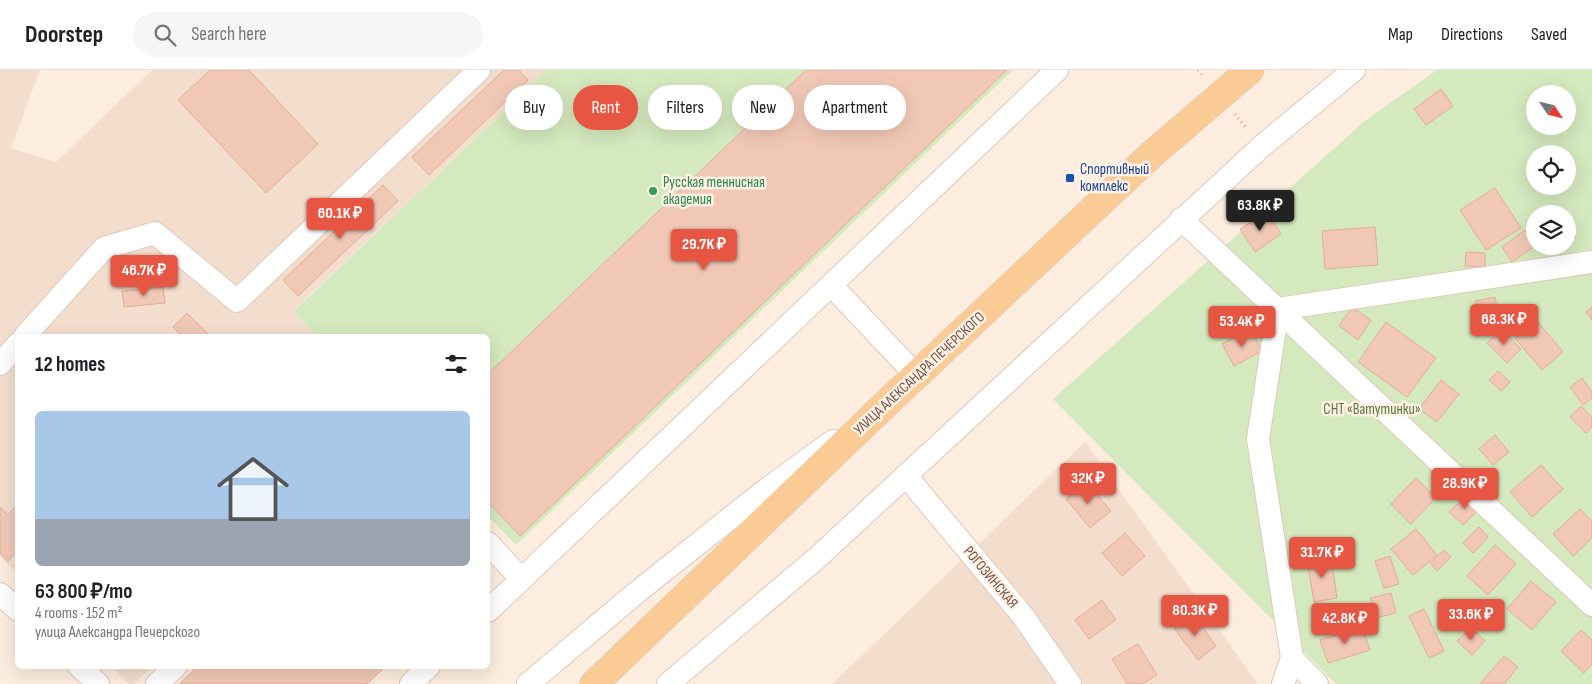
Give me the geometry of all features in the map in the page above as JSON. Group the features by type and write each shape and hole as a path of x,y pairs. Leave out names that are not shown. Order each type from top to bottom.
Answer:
{"main road":[{"name":"УЛИЦА АЛЕКСАНДРА ПЕЧЕРСКОГО","path":"594,684 916,375 1150,155 1250,70"}],"street":[{"path":"27,334 104,248 155,233 237,300 479,70"},
{"path":"490,609 1057,70"},
{"path":"668,684 818,557 1181,219 1262,146 1354,70"},
{"path":"1181,219 1592,605"},
{"path":"1278,309 1592,262"},
{"path":"831,285 916,375"},
{"path":"1278,309 1258,439 1292,658 1283,684"},
{"path":"0,364 15,347"},
{"path":"528,684 636,593 733,516 892,398"},
{"name":"РОГОЗИНСКАЯ","path":"906,475 1024,616 1070,684"},
{"path":"490,545 521,579"},
{"path":"0,594 15,607"},
{"path":"1292,658 1318,684"},
{"path":"82,669 98,684"},
{"path":"157,684 173,669"},
{"path":"411,684 426,669"}],"path":[{"path":"1198,70 1202,74"},
{"path":"1235,114 1253,135"}],"shaded area":[{"path":"0,70 40,70 11,148 56,162 152,70 547,70 531,85 505,85 505,110 293,311 315,334 15,334 15,571 0,556"},
{"path":"1085,442 1258,684 832,684"},
{"path":"114,669 150,669 134,684 129,684"}],"green space":[{"name":"Русская теннисная академия","path":"547,70 1013,70 516,545 490,518 490,334 315,334 293,312 505,110 505,130 563,130 563,85 531,85"},
{"name":"СНТ «Ватутинки»","path":"1437,70 1592,70 1592,684 1336,684 1053,399 1366,120"}],"building":[{"path":"210,70 249,70 318,144 266,193 178,100"},
{"path":"504,70 519,70 528,80 523,85 505,85 505,102 429,175 412,157"},
{"path":"806,70 1007,70 520,536 490,504 490,372 743,130 794,130 794,85 790,85"},
{"path":"1441,89 1453,106 1426,125 1414,109"},
{"path":"383,185 398,201 298,296 283,280"},
{"path":"1495,188 1521,228 1486,250 1460,210"},
{"path":"1266,212 1281,234 1255,252 1240,229"},
{"path":"1375,227 1378,265 1325,269 1322,231"},
{"path":"1525,230 1526,252 1512,262 1502,247"},
{"path":"1466,252 1485,253 1485,267 1465,266"},
{"path":"163,287 165,303 124,307 122,291"},
{"path":"1495,297 1500,322 1480,326 1475,301"},
{"path":"1352,307 1371,320 1358,340 1339,326"},
{"path":"1592,307 1592,320 1586,312"},
{"path":"187,313 208,334 180,334 173,327"},
{"path":"1536,320 1563,352 1542,370 1515,338"},
{"path":"1386,322 1436,358 1407,397 1358,362"},
{"path":"1250,329 1262,351 1234,366 1222,344"},
{"path":"1502,329 1521,349 1507,363 1487,343"},
{"path":"1498,371 1510,382 1501,391 1489,380"},
{"path":"1582,378 1592,392 1592,398 1583,405 1570,387"},
{"path":"1441,380 1459,394 1437,422 1419,409"},
{"path":"1581,406 1592,417 1592,427 1586,433 1570,417"},
{"path":"1495,435 1509,452 1493,465 1479,449"},
{"path":"1541,465 1563,489 1532,517 1510,492"},
{"path":"1416,478 1436,498 1411,524 1391,504"},
{"path":"1086,482 1111,511 1090,528 1066,499"},
{"path":"1468,494 1481,507 1463,525 1449,512"},
{"path":"0,507 8,515 15,507 15,554 8,561 0,553"},
{"path":"1580,509 1592,521 1592,538 1573,556 1553,534"},
{"path":"1479,527 1488,537 1473,553 1463,543"},
{"path":"1416,529 1437,555 1413,575 1391,549"},
{"path":"1125,533 1145,556 1122,576 1102,553"},
{"path":"1495,545 1516,564 1488,595 1467,576"},
{"path":"1444,550 1451,557 1437,571 1430,563"},
{"path":"1390,556 1399,584 1384,588 1375,561"},
{"path":"1331,557 1337,598 1314,602 1307,560"},
{"path":"1531,581 1556,602 1532,630 1507,609"},
{"path":"1391,593 1396,613 1375,618 1370,598"},
{"path":"1102,600 1116,620 1089,639 1075,620"},
{"path":"1424,609 1444,651 1429,658 1409,616"},
{"path":"1193,614 1216,646 1198,660 1174,628"},
{"path":"1362,627 1370,650 1328,663 1320,640"},
{"path":"1471,627 1485,641 1472,655 1457,641"},
{"path":"1581,630 1592,640 1592,664 1584,673 1561,651"},
{"path":"1138,644 1157,675 1142,684 1127,684 1112,659"},
{"path":"1504,656 1518,667 1504,684 1480,684"},
{"path":"195,669 383,669 367,684 179,684"}],"place":[{"name":"Спортивный комплекс","path":"1070,178"},
{"name":"Русская теннисная академия","path":"653,191"}]}
